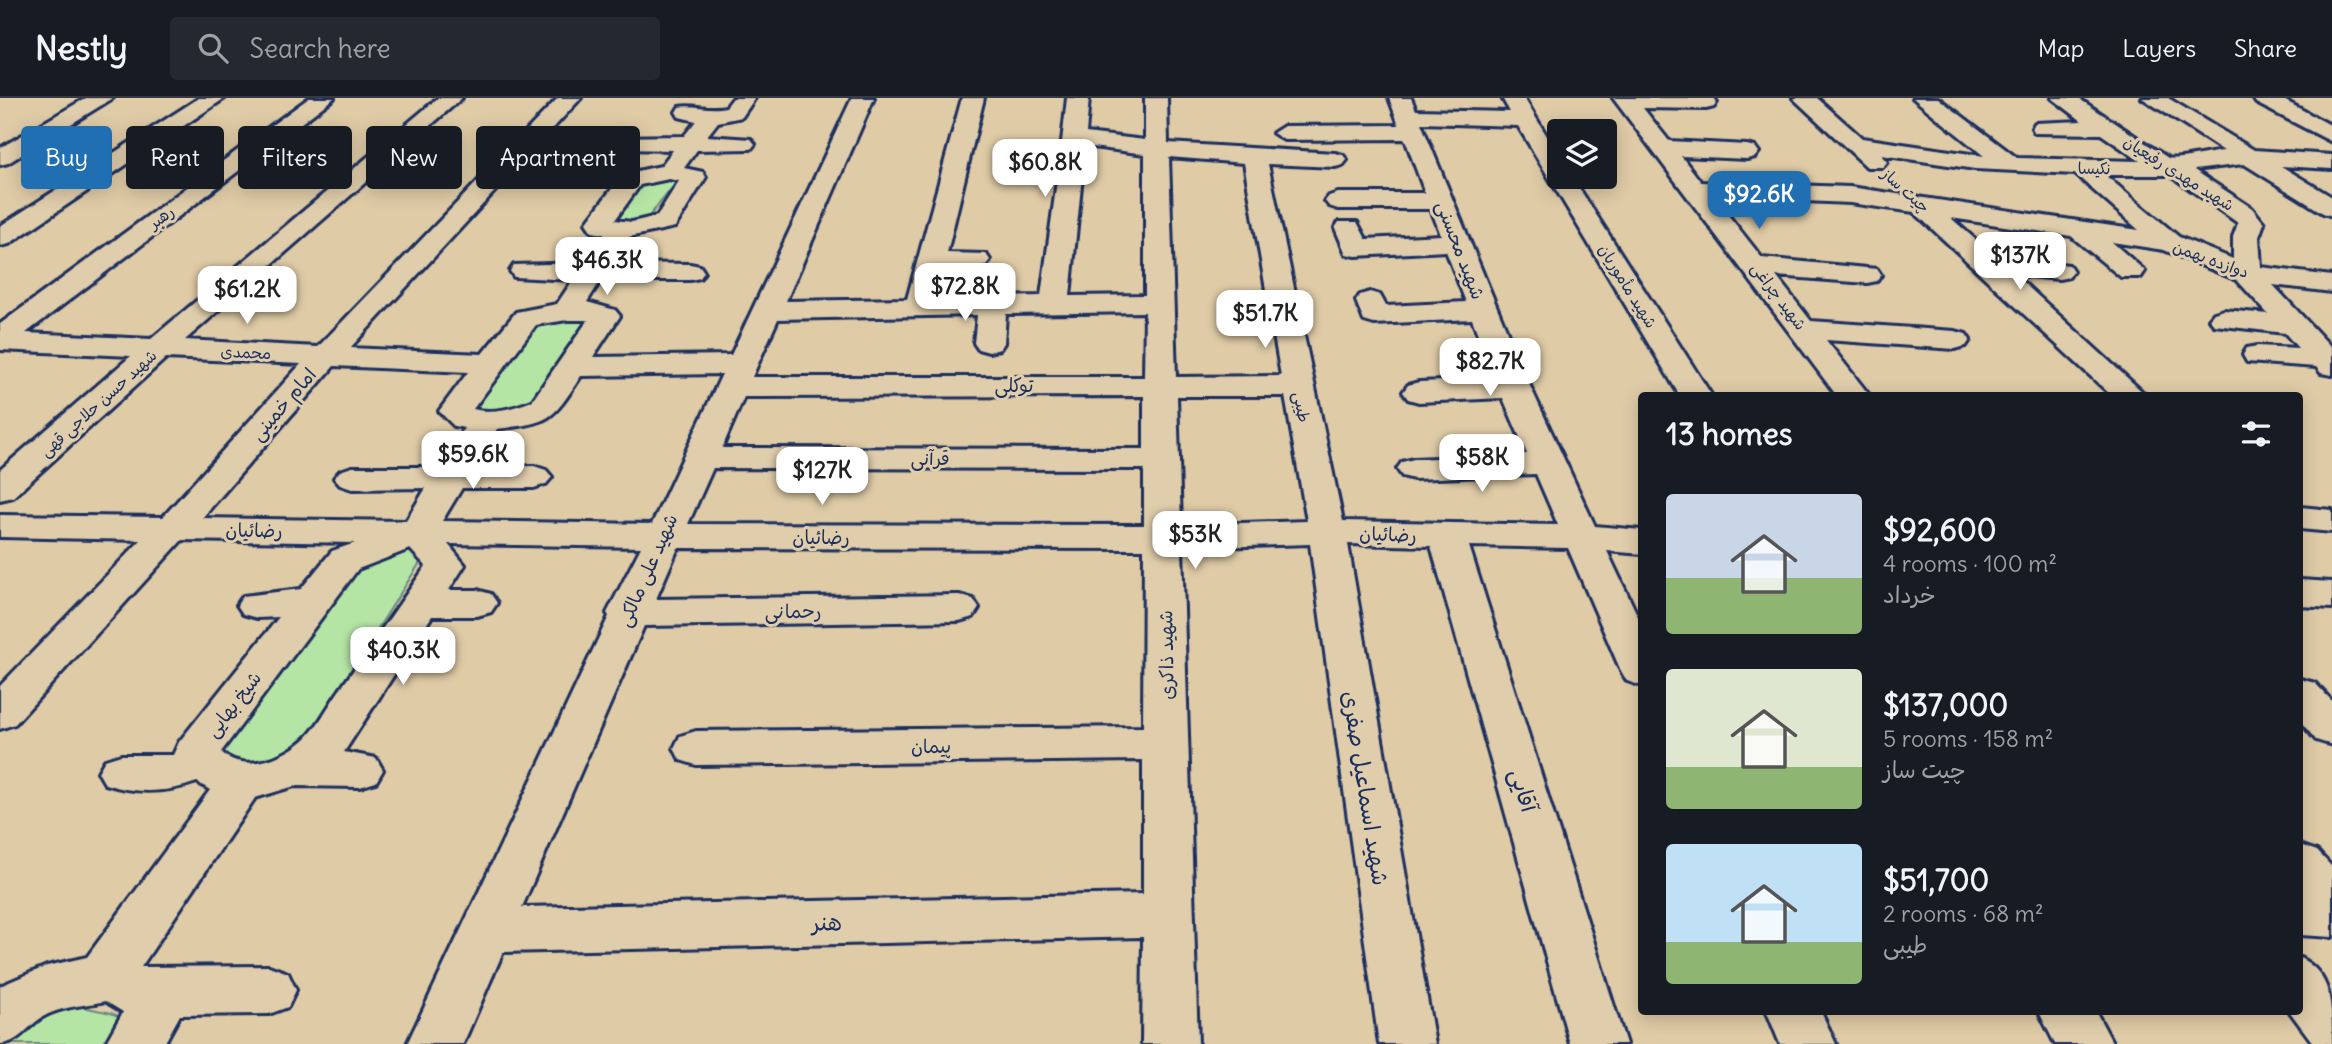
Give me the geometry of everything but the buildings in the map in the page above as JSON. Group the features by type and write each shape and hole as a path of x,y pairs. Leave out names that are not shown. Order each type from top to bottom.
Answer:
{"street":[{"path":"0,158 102,98"},
{"path":"0,238 214,98"},
{"name":"رهبر","path":"0,340 323,98"},
{"name":"شهید حسن حلاجی قهی","path":"0,489 451,98"},
{"name":"امام خمینی","path":"0,713 173,528 325,356 570,98"},
{"path":"695,98 684,112 710,117 734,112 744,98"},
{"name":"شهید علی مالکی","path":"435,1044 627,613 863,98"},
{"path":"919,308 973,98"},
{"path":"1054,305 1079,98"},
{"name":"شهید ذاکری","path":"1156,98 1165,537 1170,1044"},
{"name":"شهید مأموریان","path":"1513,98 1547,155"},
{"path":"1628,104 1706,102 1703,98"},
{"name":"چیت ساز","path":"1804,98 1848,159 1934,215 2127,392"},
{"path":"1924,98 2011,165"},
{"name":"شهید مهدی رفیعیان","path":"2063,98 2160,163 2175,168 2243,213 2251,223 2246,237 2247,274"},
{"path":"2153,98 2332,208"},
{"path":"2264,98 2332,135"},
{"path":"1628,104 1713,123"},
{"name":"شهید چراغی","path":"1628,104 1851,392"},
{"path":"1074,138 1157,149 1408,116 1525,119"},
{"name":"شهید محسنی","path":"1408,116 1515,388 1638,662"},
{"path":"669,172 710,117"},
{"path":"2043,128 2107,127"},
{"path":"1246,139 1335,160"},
{"name":"طیبی","path":"1246,139 1327,532"},
{"path":"640,143 743,144"},
{"path":"1663,148 1747,152"},
{"name":"نکیسا","path":"1848,159 2082,168 2175,168 2199,160 2250,157 2332,162"},
{"path":"1848,159 1850,195"},
{"path":"1038,166 1071,166"},
{"path":"2082,168 2170,243"},
{"path":"567,311 593,272 617,217 632,179 669,172 694,177 690,202 666,221 651,227 617,217 588,202"},
{"name":"شهید مأموریان","path":"1568,189 1694,392"},
{"path":"1695,189 1850,195 1934,215"},
{"path":"2051,200 2079,230 2135,267"},
{"path":"1338,201 1443,201"},
{"path":"1712,210 1822,214"},
{"path":"1889,214 1934,215"},
{"name":"دوازده بهمن","path":"1934,215 2079,230 2170,243 2247,274 2332,284"},
{"path":"1348,228 1356,248 1458,242"},
{"path":"931,262 976,260"},
{"path":"1986,264 2059,271"},
{"path":"1756,266 1867,275"},
{"path":"524,271 690,272"},
{"path":"2247,274 2328,362"},
{"path":"1370,301 1374,315 1484,310"},
{"path":"765,310 1159,303"},
{"path":"989,343 992,306"},
{"path":"567,311 589,311 605,316 544,408 524,416 485,421 466,419 455,411 526,318 567,311"},
{"path":"2224,319 2294,324"},
{"path":"1804,329 1955,340"},
{"name":"محمدی","path":"0,340 492,364"},
{"path":"2075,345 2123,349"},
{"path":"2258,355 2328,362"},
{"name":"توکلی","path":"571,367 736,376 868,373 1161,384 1298,386"},
{"path":"1419,392 1515,388"},
{"path":"121,772 222,772 268,779 294,769 321,751 446,565 416,534 485,421"},
{"name":"قرآنی","path":"698,458 1162,459"},
{"path":"1414,469 1548,463"},
{"path":"352,478 534,477"},
{"path":"2303,518 2332,521"},
{"name":"رضائیان","path":"0,526 662,537 1165,537 1327,532 1582,537 1638,542"},
{"name":"شهید اسماعیل صفری","path":"1327,532 1408,1044"},
{"name":"شیخ بهایی","path":"121,985 222,772 195,754 345,560 416,534"},
{"name":"آقایی","path":"1447,536 1598,1044"},
{"path":"2303,593 2332,595"},
{"path":"257,605 312,602"},
{"path":"422,603 477,603"},
{"name":"رحمانی","path":"627,613 959,608"},
{"name":"پیمان","path":"696,748 1167,743"},
{"path":"294,769 360,770"},
{"path":"2303,868 2332,901"},
{"path":"2303,914 2332,915"},
{"name":"هنر","path":"486,930 1169,915"},
{"path":"121,985 155,1010 133,1044"},
{"path":"8,1005 62,986 121,985 269,990"},
{"path":"2303,986 2332,1025"},
{"path":"1795,1015 1808,1044"},
{"path":"2068,1015 2085,1044"}],"green space":[{"path":"681,177 642,225 609,224 635,189 640,189 643,179"},
{"path":"592,319 526,408 506,413 469,410 539,320"},
{"path":"396,551 414,552 423,558 295,757 242,764 215,748 360,562"},
{"path":"78,1006 111,1013 127,1020 111,1044 8,1044 30,1022"}]}
